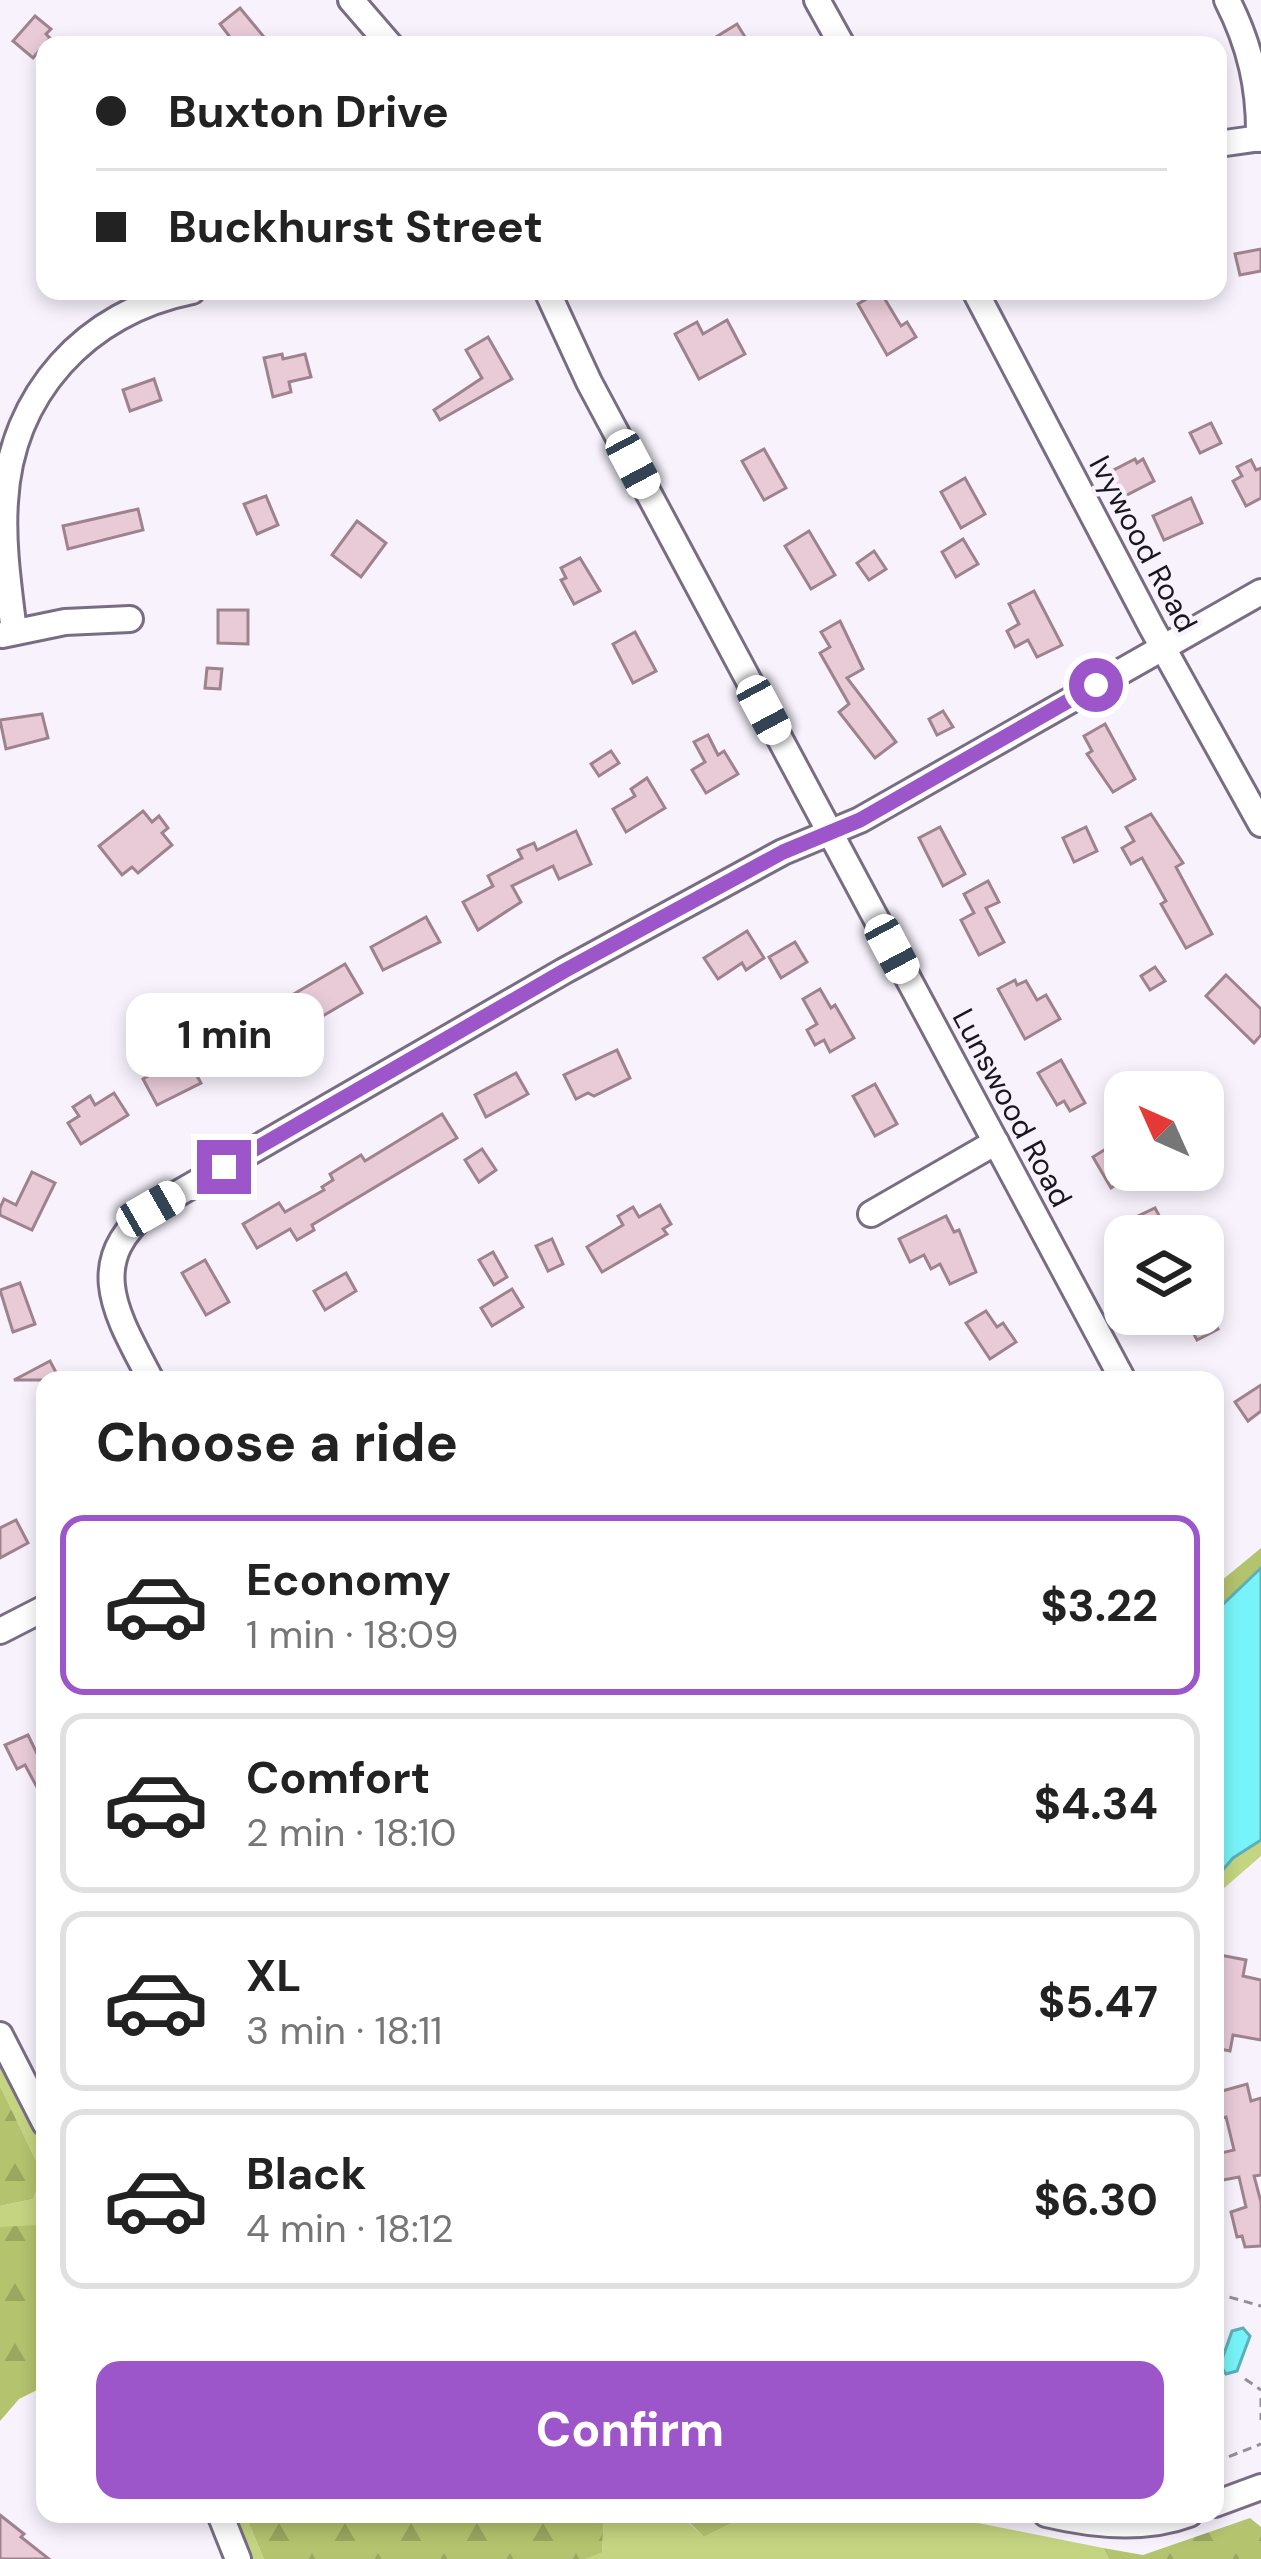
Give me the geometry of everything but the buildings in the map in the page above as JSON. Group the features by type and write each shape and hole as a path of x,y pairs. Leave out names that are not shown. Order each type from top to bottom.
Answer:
{"street":[{"path":"351,0 382,36"},
{"path":"817,0 837,36"},
{"path":"1227,0 1241,27 1256,78 1260,138 1227,143"},
{"path":"130,619 65,622 7,633 4,500 28,408 62,360 86,338 142,305 160,300"},
{"name":"Lunswood Road","path":"551,300 589,382 1118,1371"},
{"name":"Ivywood Road","path":"979,300 1261,824"},
{"path":"146,1371 115,1311 110,1273 125,1233 151,1209 728,880 860,820 1261,592"},
{"path":"871,1214 996,1142"},
{"path":"0,1631 36,1613"},
{"path":"0,2035 36,2105"},
{"path":"1224,2501 1261,2487"},
{"path":"224,2523 238,2559"}],"path":[{"path":"1224,2296 1261,2306"},
{"path":"1245,2379 1261,2390"},
{"path":"1261,2398 1261,2420"},
{"path":"1224,2458 1261,2444"}],"green space":[{"path":"1261,1548 1261,1568 1224,1603 1224,1579"},
{"path":"1261,1840 1261,1856 1224,1888 1224,1868"},
{"path":"0,2054 36,2125 36,2161 0,2086"},
{"path":"0,2086 36,2161 36,2190 33,2199 0,2206"},
{"path":"36,2190 36,2227 0,2227 0,2206 33,2199"},
{"path":"36,2225 36,2390 19,2399 0,2421 0,2227"},
{"path":"1250,2518 1261,2527 1261,2559 1109,2559 1103,2548 1143,2555"},
{"path":"235,2523 249,2523 264,2559 250,2559"},
{"path":"249,2523 604,2523 602,2552 586,2559 264,2559"},
{"path":"604,2523 689,2523 704,2537 732,2523 978,2523 1103,2548 1109,2559 586,2559 602,2551"},
{"path":"690,2523 732,2523 704,2537"}],"water":[{"path":"1261,1568 1261,1840 1224,1868 1224,1603"},
{"path":"1243,2328 1250,2336 1237,2371 1226,2374 1224,2354 1232,2331"}],"route":[{"path":"224,1167 728,880 860,820 1096,685"}]}
